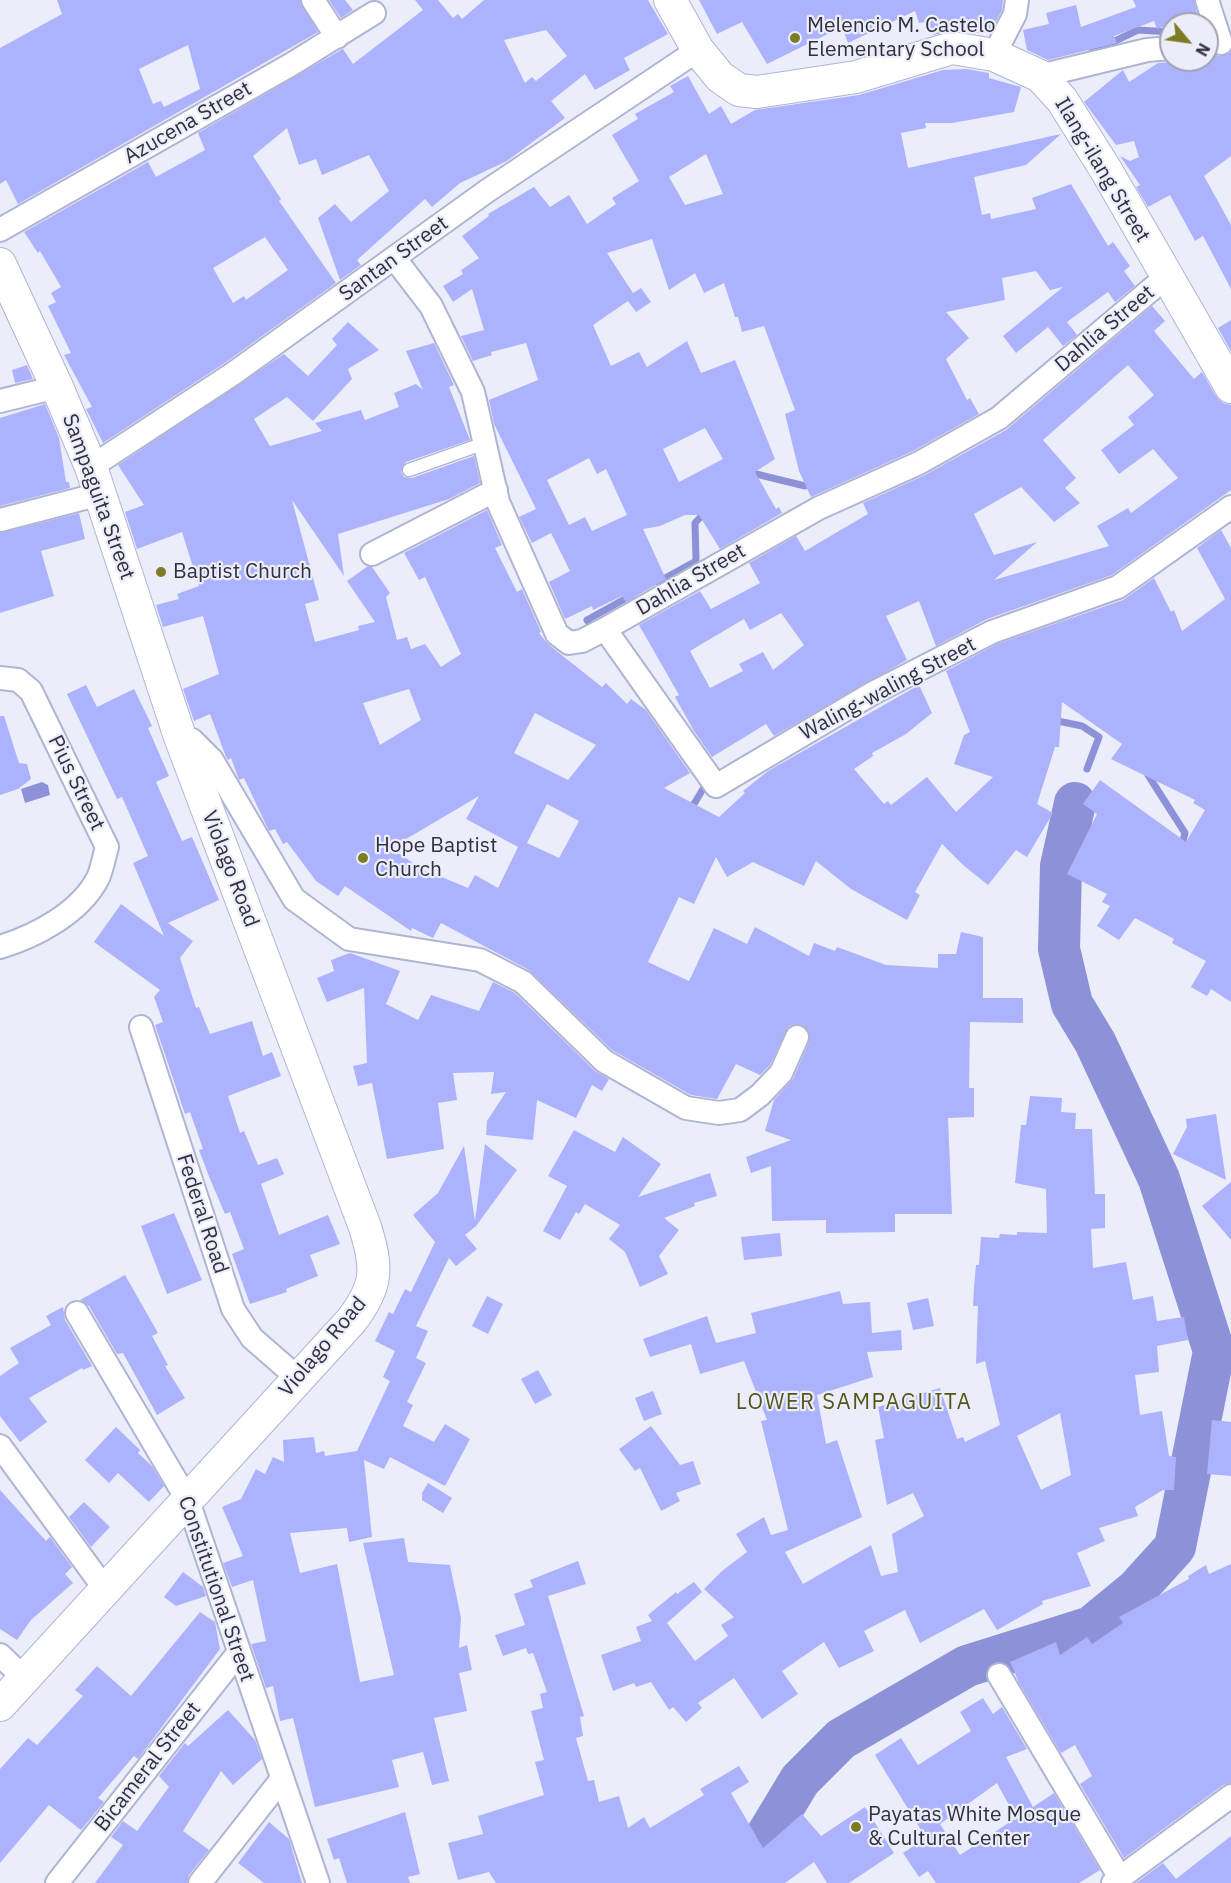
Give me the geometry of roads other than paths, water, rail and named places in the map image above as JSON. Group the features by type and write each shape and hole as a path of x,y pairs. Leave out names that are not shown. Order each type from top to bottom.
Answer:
{"street":[{"path":"313,0 338,37"},
{"name":"Ilang-ilang Street","path":"670,0 698,50 720,78 739,90 757,92 856,77 952,48 994,55 1040,76 1062,100 1101,161 1166,278 1231,387"},
{"path":"994,55 1016,14 1017,0"},
{"name":"Azucena Street","path":"0,230 338,37 374,13"},
{"path":"1040,76 1159,49"},
{"name":"Santan Street","path":"0,520 95,480 234,373 487,191 698,50"},
{"name":"Dahlia Street","path":"395,259 431,306 473,392 498,502 557,634 563,640 575,643 605,629 819,508 919,463 999,418 1166,278"},
{"name":"Sampaguita Street","path":"0,264 57,387 95,480 180,737"},
{"path":"0,401 57,387"},
{"path":"372,554 496,490"},
{"name":"Waling-waling Street","path":"605,629 716,786 873,693 992,632 1118,587 1231,507"},
{"name":"Pius Street","path":"0,947 22,941 81,903 98,877 107,847 31,691 9,679"},
{"path":"180,737 192,740 212,760 294,898 349,939 480,960 523,982 604,1061 686,1108 719,1113 740,1110 760,1095 781,1073 797,1037"},
{"name":"Violago Road","path":"0,1705 23,1677 299,1379 361,1308 376,1270 365,1227 180,737"},
{"name":"Federal Road","path":"141,1027 233,1309 252,1338 299,1379"},
{"name":"Constitutional Street","path":"77,1313 188,1501 318,1883"},
{"path":"0,1446 105,1589"},
{"name":"Bicameral Street","path":"57,1883 239,1652"},
{"path":"0,1655 23,1677"},
{"path":"999,1675 1116,1881 1231,1796"},
{"path":"200,1883 282,1780"}],"lane":[{"path":"409,470 485,443"}],"water":[{"path":"42,782 48,785 50,795 25,803 21,789"}],"waterway":[{"path":"1092,52 1138,30 1159,31"},
{"path":"750,478 756,474 805,486 812,481"},
{"path":"658,582 696,561 695,523 705,512"},
{"path":"591,625 587,620 632,595"},
{"path":"1053,720 1082,726 1099,737 1087,769"},
{"path":"1148,775 1185,833 1181,848"},
{"path":"686,809 694,804 703,789"},
{"path":"706,1883 727,1864 765,1838 800,1780 841,1739 967,1666 1091,1627 1136,1590 1175,1547 1214,1351 1159,1179 1095,1042 1072,1004 1059,949 1061,866 1075,803"},
{"path":"1214,1351 1231,1346"}],"place":[{"name":"Melencio M. Castelo Elementary School","path":"795,38"},
{"name":"Baptist Church","path":"161,572"},
{"name":"Hope Baptist Church","path":"363,858"},
{"name":"Payatas White Mosque & Cultural Center","path":"856,1827"}],"district":[{"name":"LOWER SAMPAGUITA","path":"854,1403"}]}
